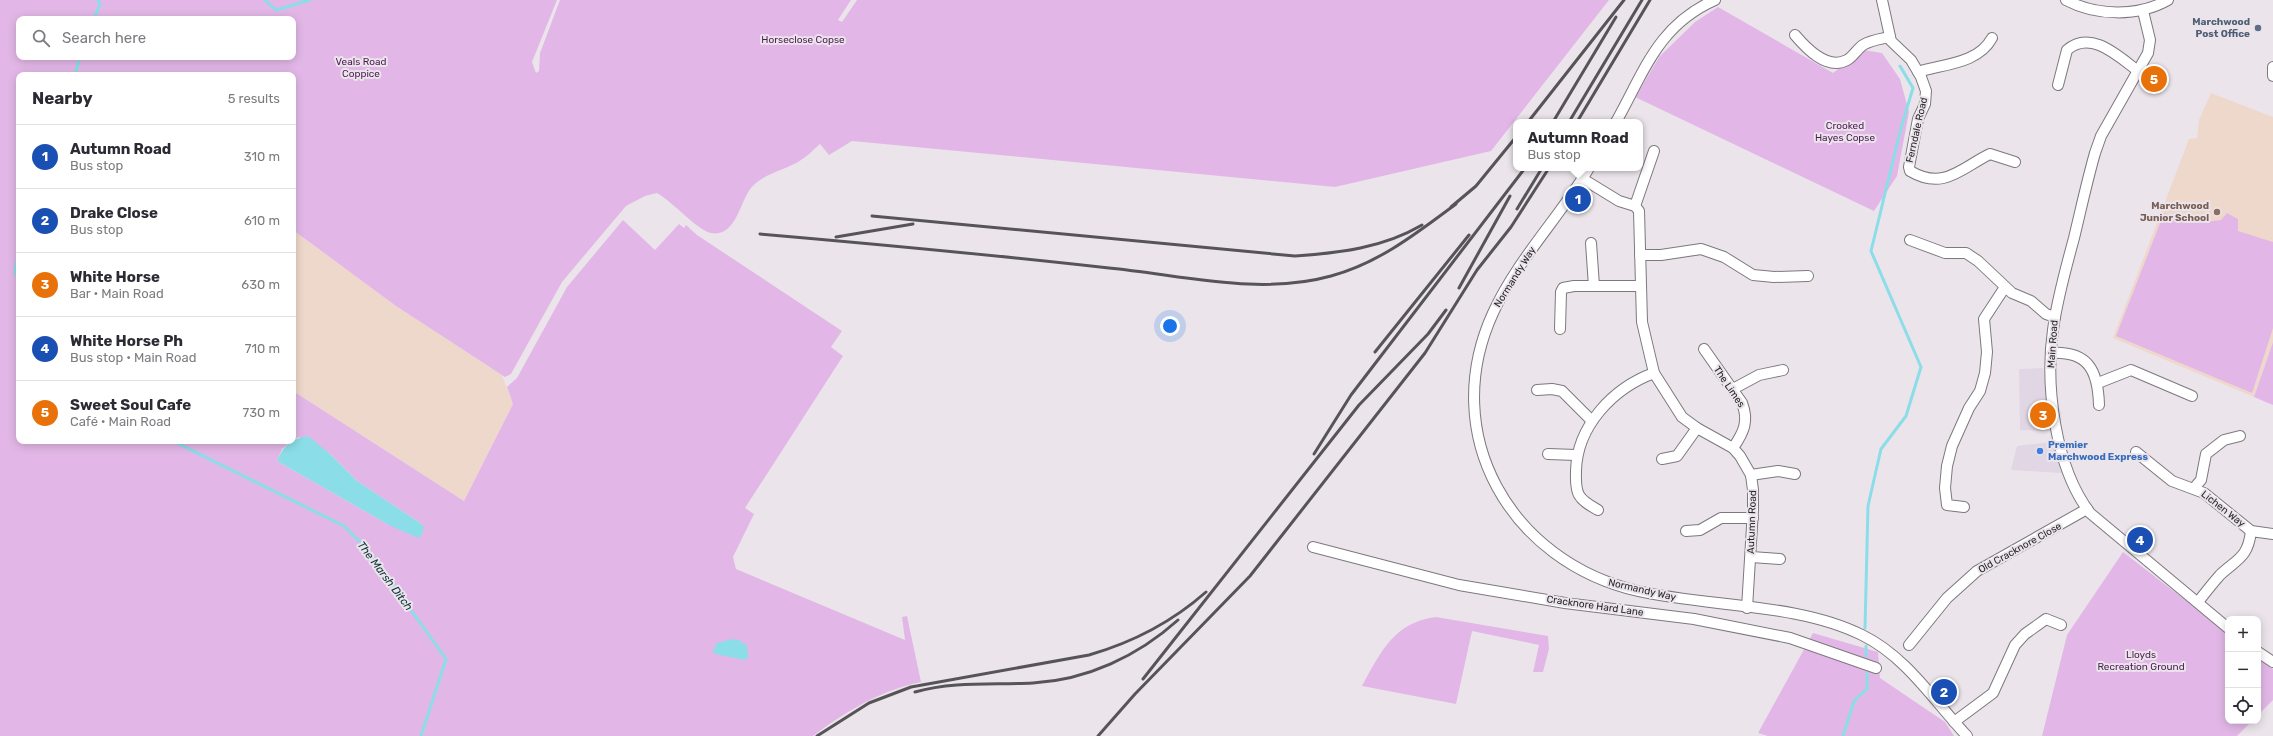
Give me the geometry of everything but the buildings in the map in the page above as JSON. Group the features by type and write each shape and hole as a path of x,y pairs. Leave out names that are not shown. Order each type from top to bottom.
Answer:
{"street":[{"path":"1618,119 1648,61 1664,37 1690,13 1715,0"},
{"name":"Ferndale Road","path":"1882,0 1890,37 1895,46 1911,60 1926,91 1925,104 1915,131 1909,167 1910,172 1930,180 1940,180 1968,168 1990,154 2015,162"},
{"path":"2066,0 2092,10 2114,12 2142,11 2168,0"},
{"name":"Main Road","path":"2142,11 2150,40 2150,48 2101,136 2095,152 2055,317 2051,353 2053,398 2058,437 2072,483 2087,509 2107,529 2225,625"},
{"path":"1795,35 1813,54 1832,62 1842,62 1849,59 1863,45 1890,37"},
{"path":"1918,72 1972,57 1980,53 1992,38"},
{"path":"2058,85 2067,50 2082,42 2090,42 2103,47 2138,71"},
{"path":"2273,67 2273,76"},
{"path":"1583,178 1619,201 1635,206 1654,151"},
{"name":"Normandy Way","path":"1587,171 1517,269 1493,312 1484,337 1475,372 1473,399 1476,424 1485,458 1507,504 1524,526 1553,552 1582,572 1605,582 1637,591 1789,613 1818,619 1846,628 1872,640 1910,670 1967,736"},
{"name":"Autumn Road","path":"1635,206 1640,215 1640,286 1642,322 1654,373 1682,417 1697,428 1733,448 1740,456 1751,475 1753,490 1753,518 1747,608"},
{"path":"1910,240 1945,253 1966,254 1978,261 2012,293 2031,301 2046,314 2055,317"},
{"path":"1591,243 1594,286"},
{"path":"1640,255 1661,255 1701,249 1724,257 1753,275 1774,277 1808,276"},
{"path":"1560,329 1561,292 1563,288 1640,286"},
{"path":"1964,507 1948,505 1945,488 1947,466 1960,426 1980,391 1987,352 1984,333 1984,319 2005,287"},
{"name":"The Limes","path":"1704,349 1742,402 1746,412 1744,431 1733,448"},
{"path":"2051,353 2065,353 2085,361 2093,369 2098,383 2099,404"},
{"path":"1733,389 1759,375 1783,370"},
{"path":"2098,383 2131,370 2192,396"},
{"path":"1598,510 1584,501 1576,489 1576,455 1585,430 1591,420 1636,380 1654,373"},
{"path":"1537,390 1552,389 1562,391 1591,420"},
{"path":"1662,459 1677,456 1697,428"},
{"path":"2194,488 2201,480 2206,454 2224,440 2240,436"},
{"name":"Lichen Way","path":"2136,452 2172,480 2204,493 2251,531"},
{"path":"1548,454 1576,455"},
{"path":"1751,475 1778,472 1795,474"},
{"name":"Old Cracknore Close","path":"1909,645 1947,598 1977,571 2073,519 2087,509"},
{"path":"1686,531 1700,530 1722,518 1753,518"},
{"path":"2198,602 2222,574 2245,553 2250,543 2251,531 2273,534"},
{"name":"Cracknore Hard Lane","path":"1313,547 1459,585 1565,603 1694,619 1790,638 1876,668"},
{"path":"1751,557 1780,559"},
{"path":"1954,722 1993,692 1998,685 2006,661 2015,645 2024,634 2046,619 2061,625"},
{"path":"2261,654 2273,662"}],"shaded area":[{"name":"Marchwood Junior School","path":"2211,93 2273,117 2273,342 2254,397 2113,338 2189,139 2197,138 2199,120"},
{"path":"296,232 396,306 502,375 513,404 464,501 296,393"},
{"path":"2043,368 2050,431 2020,430 2019,369"},
{"path":"2053,442 2062,473 2011,470 2017,446"}],"green space":[{"path":"0,0 557,0 532,62 536,73 539,71 540,53 560,0 851,0 838,20 842,22 857,0 1609,0 1516,119 1513,119 1513,123 1491,151 1335,187 852,141 829,155 820,144 806,157 795,164 762,178 747,194 732,224 726,230 719,233 705,231 657,193 645,196 626,206 562,282 511,374 505,377 396,306 296,232 296,72 16,72 16,444 288,444 282,449 277,461 389,525 420,523 357,481 329,453 299,437 296,438 296,393 464,501 513,404 507,387 517,378 567,287 623,220 655,250 679,224 684,228 686,225 697,235 842,331 831,347 843,356 745,508 754,514 733,557 736,569 905,640 902,617 907,616 921,682 892,690 864,703 813,736 0,736"},
{"name":"Crooked Hayes Copse","path":"1718,7 1833,73 1863,50 1882,53 1900,79 1909,112 1897,176 1874,211 1635,97 1660,56 1695,22"},
{"name":"Marchwood Junior School","path":"2164,213 2197,223 2221,220 2227,213 2238,219 2238,231 2273,242 2273,328 2252,393 2116,336"},
{"path":"2273,342 2273,405 2254,397"},
{"name":"Lloyds Recreation Ground","path":"2123,552 2225,631 2225,724 2249,724 2237,736 2042,736 2067,635"},
{"path":"1436,617 1548,636 1549,649 1543,672 1533,672 1539,645 1472,631 1456,704 1362,686 1382,651 1399,632 1409,625"},
{"path":"1813,633 1878,652 1880,678 1945,722 1954,736 1768,736 1758,733"},
{"path":"2261,659 2273,669 2273,700 2261,712"}],"water":[{"path":"308,436 329,453 357,481 420,523 424,527 421,536 418,538 389,525 277,461 285,447 289,444 296,444 296,440"},
{"path":"732,639 739,640 747,646 748,657 745,660 715,654 713,651 717,643"}],"waterway":[{"name":"The Marsh Ditch","path":"95,16 100,4 98,0"},
{"path":"265,0 276,10 310,0"},
{"name":"The Marsh Ditch","path":"76,72 79,60"},
{"path":"1865,628 1868,506 1881,449 1906,416 1921,367 1871,251 1901,128 1913,88 1900,66"},
{"name":"The Marsh Ditch","path":"16,266 16,274"},
{"name":"The Marsh Ditch","path":"179,444 344,526 368,550 446,659 421,736"},
{"path":"1866,646 1866,656"},
{"path":"1843,736 1854,701 1867,689 1867,673"}],"railway":[{"path":"1530,119 1624,0"},
{"path":"1571,119 1642,0"},
{"path":"1579,119 1650,0"},
{"path":"1555,119 1616,17"},
{"path":"1451,207 1476,186 1513,141"},
{"path":"1314,454 1351,395 1523,171"},
{"path":"1517,209 1540,171"},
{"path":"1098,736 1135,694 1250,576 1425,353 1477,270 1511,227 1547,171"},
{"path":"1459,288 1510,196"},
{"path":"760,234 1022,259 1137,271 1220,282 1276,284 1304,282 1331,276 1365,263 1397,246 1456,204"},
{"path":"872,216 1295,256 1360,248 1392,239 1422,225"},
{"path":"836,237 913,224"},
{"path":"1375,352 1469,235"},
{"path":"1143,679 1359,405 1428,334 1446,310"},
{"path":"817,736 869,703 911,687 1089,655 1106,650 1137,638 1165,622 1193,603 1206,592"},
{"path":"915,692 944,686 1033,683 1073,677 1111,664 1129,655 1146,645 1178,620"}],"place":[{"name":"Marchwood Post Office","path":"2258,28"},
{"name":"Sweet Soul Cafe","path":"2154,79"},
{"name":"Autumn Road","path":"1578,199"},
{"name":"Marchwood Junior School","path":"2217,212"},
{"name":"White Horse","path":"2043,415"},
{"name":"Premier Marchwood Express","path":"2040,451"},
{"name":"White Horse Ph","path":"2140,540"},
{"name":"Drake Close","path":"1944,692"}],"park label":[{"name":"Horseclose Copse","path":"803,40"},
{"name":"Veals Road Coppice","path":"361,68"}]}
